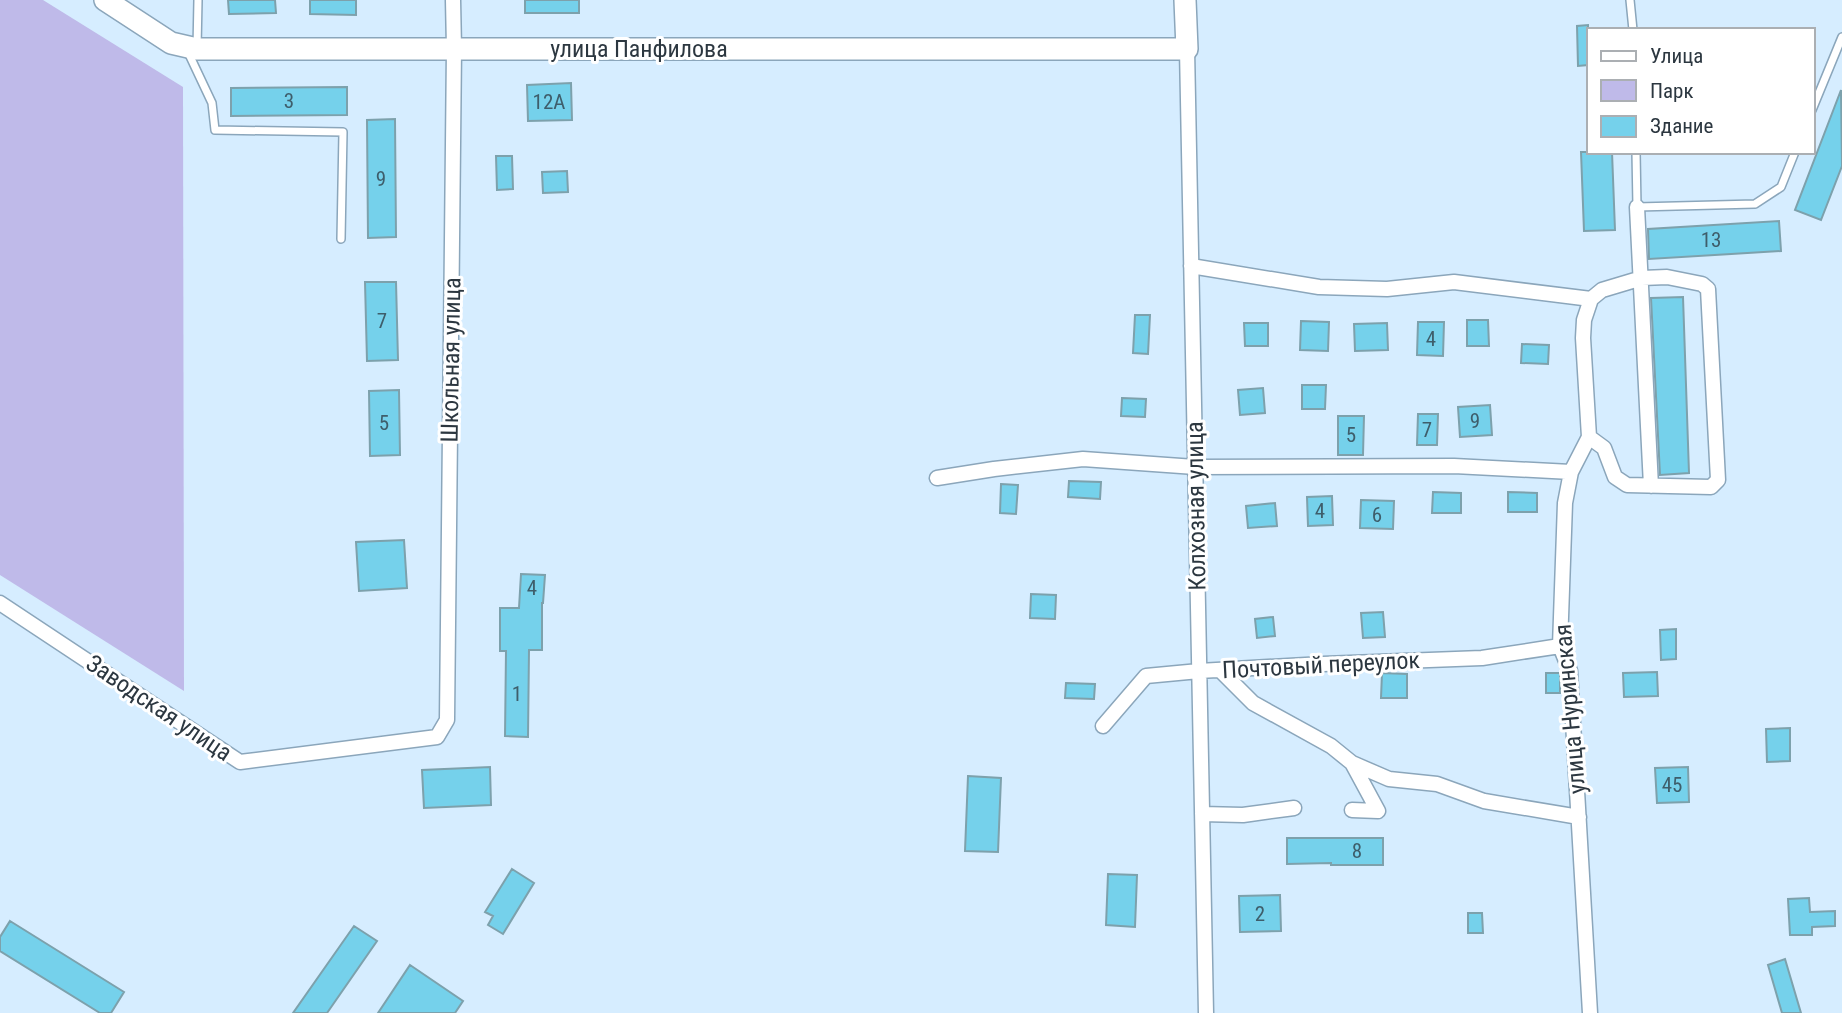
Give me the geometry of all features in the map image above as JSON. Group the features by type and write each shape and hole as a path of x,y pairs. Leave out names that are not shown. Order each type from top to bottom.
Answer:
{"street":[{"name":"улица Панфилова","path":"105,0 171,43 191,48 1187,49"},
{"name":"Школьная улица","path":"447,720 453,0"},
{"name":"Колхозная улица","path":"1185,0 1206,1013"},
{"path":"1637,207 1651,486"},
{"path":"1191,266 1318,287 1387,289 1454,282 1591,299"},
{"path":"1667,276 1702,284 1709,289 1718,480 1711,487 1627,485 1615,477 1604,448 1589,437 1583,338 1584,320 1591,299 1602,290 1642,278 1667,276"},
{"name":"улица Нуринская","path":"1589,437 1571,472 1565,503 1560,646 1570,671 1590,1013"},
{"path":"937,478 1083,459 1195,467 1454,466 1571,472"},
{"name":"Заводская улица","path":"0,603 240,762 437,737 447,720"},
{"name":"Почтовый переулок","path":"1103,726 1146,676 1199,671 1482,658 1560,646"},
{"path":"1220,670 1253,703 1331,746 1352,763 1390,779 1437,785 1484,801 1579,817"},
{"path":"1352,763 1378,811 1352,810"},
{"path":"1202,814 1243,815 1294,808"}],"lane":[{"path":"198,0 191,48 212,103 215,130 343,132 341,239"},
{"path":"1630,0 1633,28"},
{"path":"1814,105 1842,37"},
{"path":"1636,154 1637,207 1755,204 1781,187 1794,154"}],"green space":[{"path":"0,0 43,0 183,87 184,691 0,575"}],"building":[{"path":"228,0 275,0 276,13 229,14"},
{"path":"310,0 356,0 356,15 310,14"},
{"path":"525,0 579,0 579,13 525,13"},
{"path":"1588,25 1587,65 1578,66 1577,26"},
{"path":"571,83 572,120 528,121 527,85"},
{"path":"347,87 347,115 231,116 231,88"},
{"path":"1841,90 1842,166 1821,220 1795,210"},
{"path":"395,119 396,237 368,238 367,120"},
{"path":"1581,152 1612,154 1615,230 1584,231"},
{"path":"496,156 512,156 513,189 497,190"},
{"path":"567,171 568,192 543,193 542,172"},
{"path":"1779,221 1781,251 1649,259 1648,229"},
{"path":"365,282 396,282 398,360 367,361"},
{"path":"1683,297 1689,473 1660,475 1651,298"},
{"path":"1135,315 1150,315 1148,354 1133,353"},
{"path":"1467,320 1488,320 1489,346 1467,346"},
{"path":"1301,321 1329,322 1328,351 1300,350"},
{"path":"1418,322 1444,322 1443,356 1417,355"},
{"path":"1244,323 1268,323 1268,346 1245,346"},
{"path":"1387,323 1388,350 1355,351 1354,324"},
{"path":"1522,344 1549,345 1548,364 1521,363"},
{"path":"1302,385 1326,385 1325,409 1302,409"},
{"path":"1263,388 1265,413 1240,415 1238,390"},
{"path":"399,390 400,455 370,456 369,391"},
{"path":"1122,398 1146,399 1145,417 1121,416"},
{"path":"1490,405 1492,435 1460,437 1458,407"},
{"path":"1418,414 1438,414 1437,445 1417,445"},
{"path":"1338,416 1364,416 1363,455 1338,455"},
{"path":"1069,481 1101,482 1100,499 1068,497"},
{"path":"1001,484 1018,485 1016,514 1000,513"},
{"path":"1433,492 1461,493 1461,513 1432,513"},
{"path":"1508,492 1537,493 1537,512 1508,512"},
{"path":"1332,496 1333,525 1308,526 1307,497"},
{"path":"1361,500 1394,501 1393,529 1360,528"},
{"path":"1275,503 1277,526 1248,528 1246,506"},
{"path":"404,540 407,588 359,591 356,542"},
{"path":"521,574 545,575 542,650 529,650 528,737 505,736 506,651 500,651 500,608 519,608"},
{"path":"1031,594 1056,595 1055,619 1030,618"},
{"path":"1383,612 1385,637 1363,638 1361,613"},
{"path":"1273,617 1275,636 1257,638 1255,619"},
{"path":"1676,629 1676,659 1661,660 1660,630"},
{"path":"1657,672 1658,696 1624,697 1623,673"},
{"path":"1382,673 1407,674 1407,698 1381,698"},
{"path":"1546,673 1560,673 1560,693 1546,693"},
{"path":"1066,683 1095,684 1094,699 1065,698"},
{"path":"1790,728 1790,761 1767,762 1766,729"},
{"path":"490,767 491,805 424,808 422,770"},
{"path":"1688,767 1689,802 1657,803 1655,768"},
{"path":"968,776 1001,778 998,852 965,851"},
{"path":"1287,838 1383,838 1383,865 1287,864"},
{"path":"512,869 534,883 503,934 488,925 493,916 485,912"},
{"path":"1108,874 1137,875 1135,927 1106,925"},
{"path":"1280,895 1281,931 1240,932 1239,896"},
{"path":"1809,898 1810,912 1835,911 1835,926 1812,927 1812,935 1790,935 1788,899"},
{"path":"1468,913 1482,913 1483,933 1468,933"},
{"path":"10,921 124,992 111,1013 100,1013 0,951 0,937"},
{"path":"354,926 377,941 327,1013 293,1013"},
{"path":"1785,959 1801,1013 1782,1013 1768,965"},
{"path":"410,965 463,1001 455,1013 378,1013"}]}
